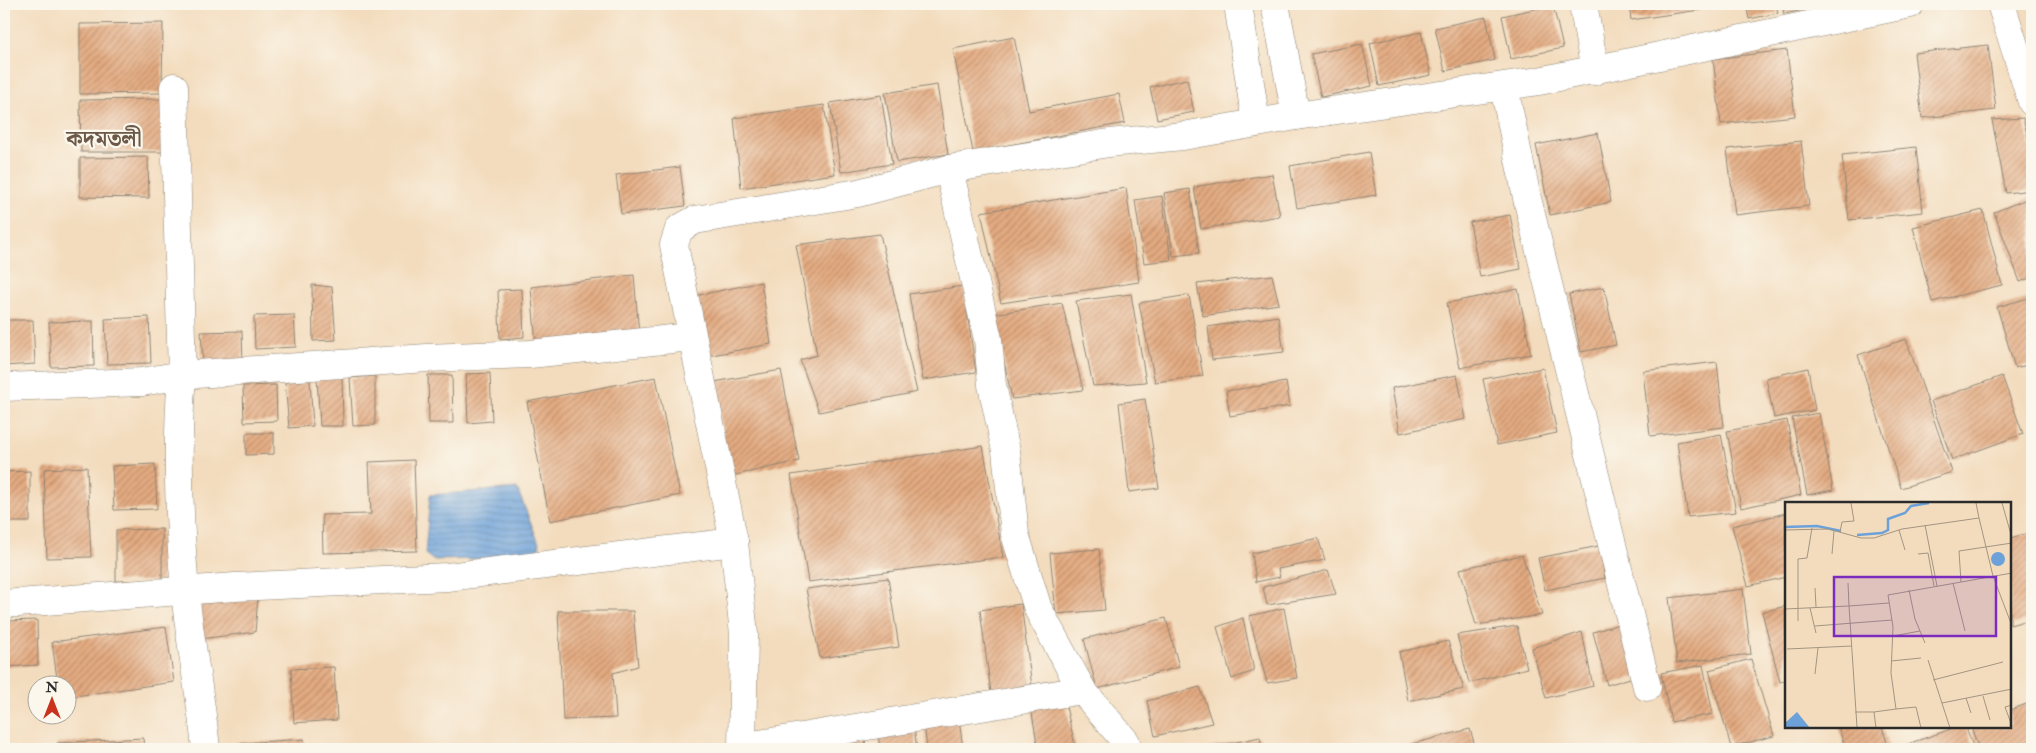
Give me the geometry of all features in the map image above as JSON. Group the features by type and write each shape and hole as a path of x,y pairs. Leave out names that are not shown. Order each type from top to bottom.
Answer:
{"street":[{"path":"1238,4 1256,122"},
{"path":"1275,4 1296,116"},
{"path":"1583,4 1595,71"},
{"path":"1082,690 742,748 744,634 734,542 691,337 674,245 679,229 695,220 858,193 949,169 1110,143 1183,136 1256,122 1595,71 1648,57 1746,39 1910,4"},
{"path":"2001,4 2032,102"},
{"path":"174,86 182,375 180,402 180,493 185,592 206,749"},
{"path":"1504,86 1527,198 1647,687"},
{"path":"949,169 988,339 992,385 1006,451 1015,534 1038,609 1082,690 1126,742 1127,749"},
{"path":"4,387 142,382 182,375 427,358 530,354 691,337"},
{"path":"4,604 235,587 448,577 734,542"}],"water":[{"path":"517,488 540,546 534,552 519,558 433,560 425,554 430,495"}],"building":[{"path":"1629,4 1727,4 1727,6 1631,20"},
{"path":"1746,4 1776,4 1778,13 1749,19"},
{"path":"1782,4 1812,4 1813,8 1784,14"},
{"path":"1553,5 1563,48 1511,59 1502,16"},
{"path":"1486,17 1495,60 1445,71 1435,28"},
{"path":"163,23 162,93 80,94 80,24"},
{"path":"1421,32 1431,75 1379,86 1370,43"},
{"path":"1014,37 1029,111 1119,94 1125,123 973,152 953,49"},
{"path":"1362,44 1372,86 1321,97 1311,54"},
{"path":"1988,45 1996,110 1922,118 1914,53"},
{"path":"1787,50 1795,116 1721,124 1713,59"},
{"path":"1187,79 1194,112 1157,119 1150,87"},
{"path":"937,85 948,154 897,162 885,93"},
{"path":"881,95 892,164 841,172 830,103"},
{"path":"163,99 164,152 81,152 80,100"},
{"path":"824,105 835,174 741,188 734,118"},
{"path":"2023,118 2032,154 2032,190 2006,193 1992,120"},
{"path":"1598,133 1611,202 1550,215 1536,145"},
{"path":"1801,141 1809,206 1735,215 1727,149"},
{"path":"1916,147 1923,212 1849,220 1842,155"},
{"path":"1369,152 1376,195 1297,208 1290,166"},
{"path":"148,157 149,198 80,197 80,158"},
{"path":"680,167 685,206 621,214 616,175"},
{"path":"1272,174 1280,216 1201,229 1194,187"},
{"path":"1126,188 1139,282 1001,303 981,212"},
{"path":"1190,189 1199,253 1173,256 1164,193"},
{"path":"1162,196 1171,260 1144,263 1135,200"},
{"path":"2032,197 2032,277 2020,282 1994,212"},
{"path":"1983,210 2002,285 1932,302 1913,227"},
{"path":"1510,215 1521,269 1480,277 1470,222"},
{"path":"880,234 917,392 819,412 800,360 817,355 796,245"},
{"path":"634,275 639,334 536,345 531,287"},
{"path":"1272,275 1279,304 1203,316 1197,284"},
{"path":"761,282 771,344 707,356 695,296"},
{"path":"312,285 332,287 336,340 313,341"},
{"path":"963,286 976,372 923,380 909,294"},
{"path":"1604,287 1616,345 1581,352 1569,294"},
{"path":"522,289 524,337 500,339 498,290"},
{"path":"1518,289 1531,354 1460,368 1447,303"},
{"path":"1131,294 1146,382 1093,386 1076,301"},
{"path":"1189,295 1203,376 1155,382 1139,303"},
{"path":"2032,297 2032,364 2015,368 1997,307"},
{"path":"1062,303 1083,390 1012,399 994,314"},
{"path":"294,315 296,347 255,349 254,316"},
{"path":"1278,316 1284,352 1212,360 1208,327"},
{"path":"149,317 151,363 107,364 105,319"},
{"path":"4,320 33,320 35,364 4,366"},
{"path":"93,321 94,366 51,367 49,322"},
{"path":"242,331 243,363 203,364 201,332"},
{"path":"1906,339 1952,472 1901,488 1858,355"},
{"path":"1717,362 1724,427 1650,436 1643,371"},
{"path":"1543,368 1557,433 1497,445 1483,379"},
{"path":"1808,368 1815,410 1774,418 1766,378"},
{"path":"781,370 799,461 731,476 714,382"},
{"path":"490,373 492,421 468,423 466,374"},
{"path":"428,375 452,375 453,423 429,423"},
{"path":"1457,375 1466,419 1400,433 1392,388"},
{"path":"375,376 375,425 353,426 350,378"},
{"path":"2002,376 2023,434 1952,460 1931,401"},
{"path":"342,377 343,426 320,426 317,378"},
{"path":"656,377 680,495 550,521 527,402"},
{"path":"310,380 313,426 289,428 285,382"},
{"path":"1286,382 1290,406 1230,416 1226,391"},
{"path":"276,385 277,421 244,422 243,386"},
{"path":"1145,399 1159,488 1129,492 1119,403"},
{"path":"1819,413 1833,490 1807,495 1792,418"},
{"path":"1787,420 1801,495 1741,508 1727,431"},
{"path":"246,433 274,433 274,454 246,455"},
{"path":"1721,434 1736,512 1688,517 1677,442"},
{"path":"983,446 1003,557 808,582 791,475"},
{"path":"414,460 417,551 323,553 322,515 371,514 369,462"},
{"path":"155,464 157,509 114,510 112,466"},
{"path":"87,467 91,557 47,558 44,469"},
{"path":"30,471 30,522 4,522 4,472"},
{"path":"1785,513 1785,577 1748,586 1732,526"},
{"path":"162,529 162,581 116,581 116,530"},
{"path":"2032,532 2032,619 2011,625 2011,538"},
{"path":"1318,538 1325,560 1278,569 1280,577 1256,582 1252,553"},
{"path":"1599,546 1605,578 1545,590 1538,558"},
{"path":"1099,549 1105,610 1056,614 1050,553"},
{"path":"1522,555 1542,615 1476,625 1460,569"},
{"path":"1328,570 1336,594 1267,605 1263,587"},
{"path":"888,578 899,647 820,658 806,589"},
{"path":"1743,589 1751,654 1677,663 1669,598"},
{"path":"258,598 255,632 200,639 196,604"},
{"path":"1021,604 1032,687 991,693 980,610"},
{"path":"1785,606 1785,680 1780,682 1762,612"},
{"path":"1284,608 1297,678 1267,683 1249,616"},
{"path":"558,611 633,611 638,666 613,673 616,718 563,720"},
{"path":"1166,618 1179,667 1097,689 1084,639"},
{"path":"1243,618 1254,671 1232,679 1217,627"},
{"path":"1639,618 1657,670 1607,685 1593,632"},
{"path":"37,620 38,665 4,667 4,621"},
{"path":"1517,626 1527,668 1469,683 1457,635"},
{"path":"166,627 174,682 78,696 78,676 57,676 52,642"},
{"path":"1582,632 1593,686 1546,698 1532,648"},
{"path":"1448,641 1464,689 1408,701 1399,652"},
{"path":"1751,659 1774,736 1731,747 1709,670"},
{"path":"1703,665 1713,714 1671,722 1661,673"},
{"path":"334,667 337,720 294,723 291,669"},
{"path":"1200,687 1212,723 1155,736 1147,701"},
{"path":"1063,694 1076,749 1038,749 1030,702"},
{"path":"2032,702 2032,749 1979,749 1971,728 2011,728 2011,710"},
{"path":"959,719 963,749 927,749 924,723"},
{"path":"914,728 917,749 880,749 878,733"},
{"path":"1838,728 1882,728 1889,749 1846,749"},
{"path":"1954,728 1966,728 1974,749 1893,749"},
{"path":"1470,729 1476,749 1410,749 1408,745"},
{"path":"865,737 866,749 829,749 828,742"},
{"path":"1260,737 1262,749 1209,749 1209,748"},
{"path":"143,738 144,749 57,749 57,743"},
{"path":"304,739 305,749 228,749 228,744"}],"district":[{"name":"কদমতলী","path":"104,139"}]}
